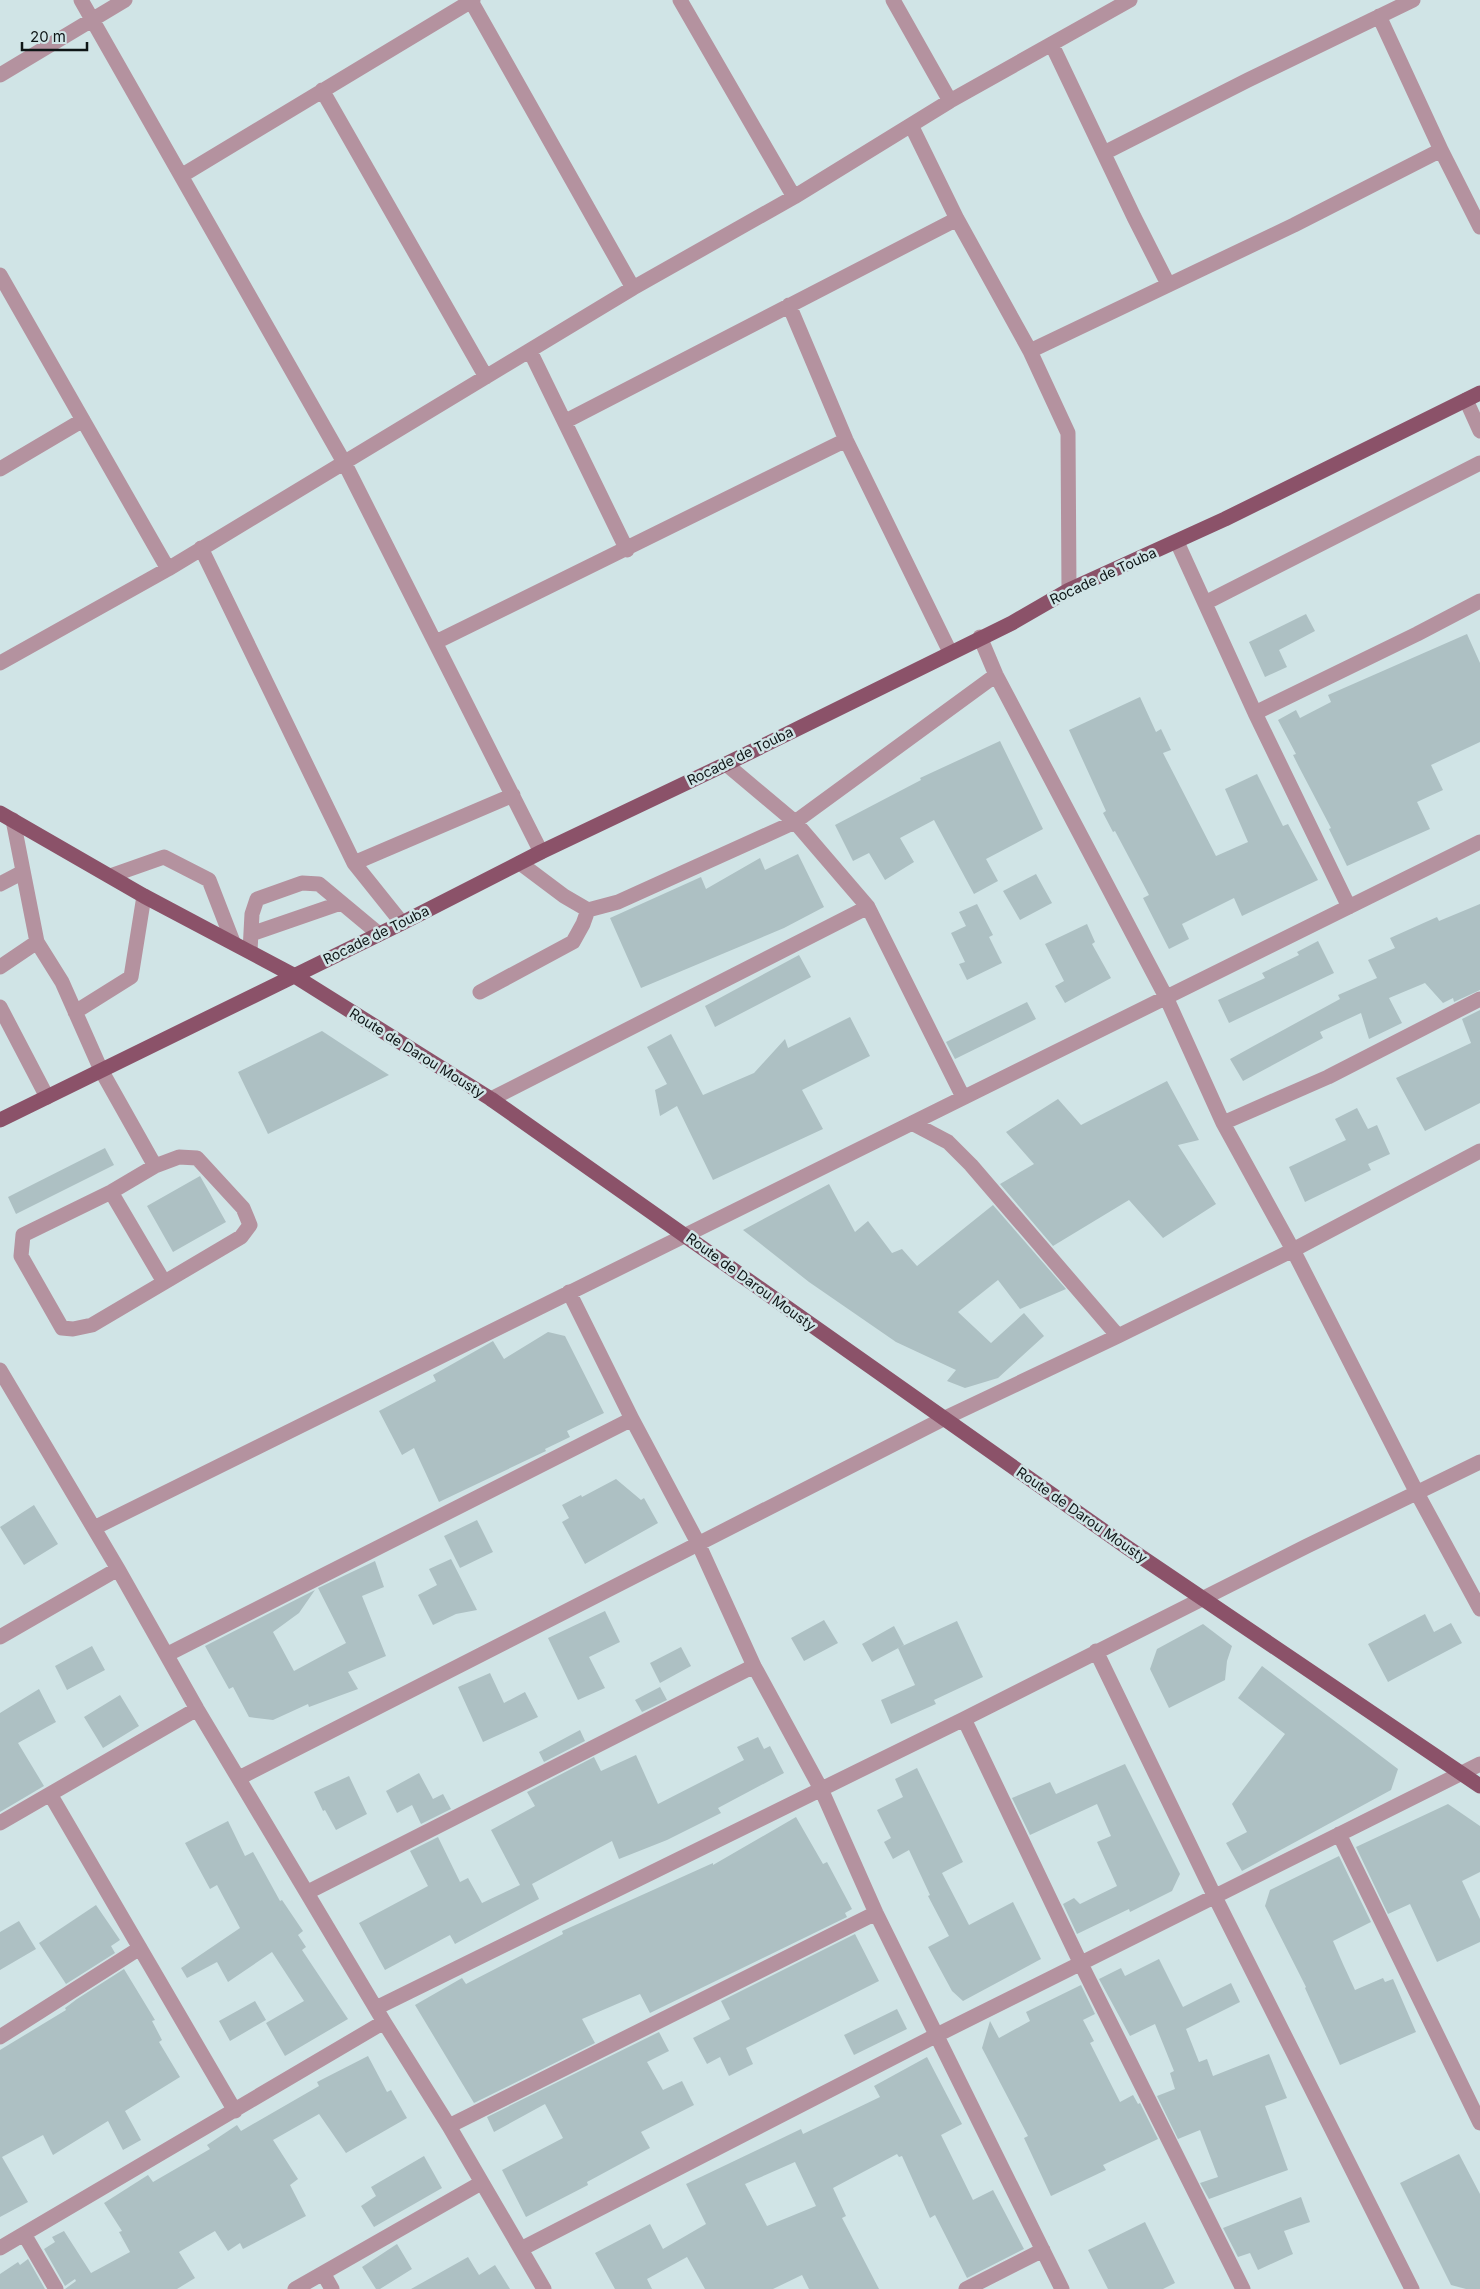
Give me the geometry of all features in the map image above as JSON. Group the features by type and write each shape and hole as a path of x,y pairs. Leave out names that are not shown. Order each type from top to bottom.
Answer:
{"main road":[{"name":"Rocade de Touba","path":"0,1120 402,923 541,852 726,764 980,637 1012,623 1069,590 1177,542 1480,392"},
{"name":"Route de Darou Mousty","path":"6,816 144,896 293,975 491,1100 685,1235 942,1419 1480,1786"}],"street":[{"path":"81,0 345,464 541,852"},
{"path":"0,75 125,0"},
{"path":"680,0 794,197"},
{"path":"893,0 950,101"},
{"path":"1104,153 1413,0"},
{"path":"181,176 472,1 633,288"},
{"path":"0,664 168,569 345,464 633,288 794,197 950,101 1052,45 1124,1"},
{"path":"1379,16 1441,150 1480,227"},
{"path":"1052,45 1168,284"},
{"path":"322,90 486,377"},
{"path":"912,125 957,219 1030,351 1068,433 1069,590"},
{"path":"1030,351 1294,224 1441,150"},
{"path":"566,421 789,304 957,219"},
{"path":"1,279 168,569"},
{"path":"789,304 846,440 950,652"},
{"path":"530,351 566,421 626,550"},
{"path":"1466,400 1480,431"},
{"path":"0,469 83,420"},
{"path":"436,642 846,440"},
{"path":"1205,603 1480,463"},
{"path":"1177,542 1255,713 1349,906"},
{"path":"201,548 354,863 402,923"},
{"path":"1255,713 1480,601"},
{"path":"980,637 996,675 1166,997 1224,1124 1293,1250 1417,1494 1480,1609"},
{"path":"520,863 564,896 588,910 618,902 795,822 996,675"},
{"path":"726,764 795,822 868,907 963,1097"},
{"path":"354,863 513,795"},
{"path":"6,816 23,872 37,942 62,982 101,1070 155,1166"},
{"path":"94,1528 1480,842"},
{"path":"110,876 164,857 209,880 233,942"},
{"path":"0,884 23,872"},
{"path":"250,951 252,914 257,899 302,883 319,884 379,934"},
{"path":"74,1012 132,977 144,896"},
{"path":"250,934 341,902"},
{"path":"491,1100 868,907"},
{"path":"480,992 573,942 588,910"},
{"path":"0,967 37,942"},
{"path":"1224,1124 1328,1077 1480,999"},
{"path":"0,1007 47,1097"},
{"path":"912,1123 948,1142 971,1165 1118,1336"},
{"path":"239,1778 942,1419 1118,1336 1293,1250 1480,1151"},
{"path":"179,1157 197,1158 243,1208 250,1225 241,1237 92,1325 73,1329 62,1328 21,1256 23,1235 110,1192 155,1166 179,1157"},
{"path":"110,1192 164,1282"},
{"path":"569,1292 632,1419 698,1543 754,1666 821,1789 876,1913 1062,2289"},
{"path":"0,1370 168,1654 197,1709 384,2022 449,2126 544,2289"},
{"path":"168,1654 632,1419"},
{"path":"376,2008 964,1719 1096,1651 1480,1462"},
{"path":"0,1637 118,1569"},
{"path":"1096,1651 1214,1895 1412,2289"},
{"path":"308,1892 754,1666"},
{"path":"0,1823 197,1709"},
{"path":"964,1719 1081,1964 1243,2289"},
{"path":"521,2248 1214,1895 1480,1764"},
{"path":"50,1794 235,2111"},
{"path":"1340,1834 1480,2123"},
{"path":"449,2126 876,1913"},
{"path":"0,2037 140,1948"},
{"path":"0,2248 384,2022"},
{"path":"295,2289 481,2183"},
{"path":"24,2234 56,2289"},
{"path":"966,2289 1043,2250"},
{"path":"323,2273 332,2289"}],"building":[{"path":"1306,614 1315,631 1279,650 1287,667 1265,677 1249,642"},
{"path":"1467,634 1480,663 1480,742 1431,765 1443,790 1417,802 1430,829 1347,866 1329,829 1331,828 1293,755 1296,754 1278,720 1296,710 1300,718 1331,702 1328,695"},
{"path":"1140,697 1156,732 1161,729 1171,750 1163,753 1216,856 1248,842 1225,789 1257,774 1283,826 1288,824 1318,880 1242,916 1234,898 1182,924 1189,939 1169,949 1143,898 1149,895 1115,831 1113,832 1103,813 1106,811 1069,730"},
{"path":"1000,741 1043,829 986,859 998,881 974,894 934,820 900,838 914,862 885,880 869,853 853,861 835,825 921,780 920,778"},
{"path":"798,854 824,907 784,928 641,988 610,918 701,877 706,889 760,858 765,870"},
{"path":"1036,874 1052,903 1020,920 1003,891"},
{"path":"977,904 993,935 989,937 1002,963 967,980 959,964 965,962 951,933 966,926 959,912"},
{"path":"1480,904 1480,990 1454,1002 1453,998 1443,1003 1425,983 1389,998 1402,1023 1369,1039 1361,1013 1320,1032 1323,1038 1243,1081 1230,1059 1340,999 1338,995 1377,978 1368,960 1395,948 1390,938 1437,917 1439,921"},
{"path":"1087,924 1095,942 1092,944 1111,978 1065,1003 1055,986 1064,981 1045,944"},
{"path":"1318,941 1334,973 1229,1023 1218,1000 1265,978 1262,973 1299,955 1297,952"},
{"path":"799,955 811,977 715,1027 705,1006"},
{"path":"1027,1002 1036,1019 955,1059 946,1042"},
{"path":"1480,1010 1480,1103 1425,1131 1396,1078 1471,1043 1462,1019"},
{"path":"850,1017 870,1056 802,1090 823,1129 713,1180 677,1106 660,1116 655,1090 667,1084 647,1047 671,1034 703,1095 754,1073 785,1039 788,1048"},
{"path":"322,1031 389,1075 268,1134 238,1072"},
{"path":"1167,1081 1199,1140 1178,1145 1216,1204 1163,1238 1129,1200 1053,1246 1000,1184 1034,1164 1006,1132 1058,1099 1081,1125"},
{"path":"1357,1108 1368,1129 1377,1125 1390,1154 1368,1164 1371,1170 1305,1202 1289,1167 1346,1140 1335,1119"},
{"path":"105,1148 114,1165 16,1214 8,1197"},
{"path":"200,1176 226,1222 173,1252 147,1206"},
{"path":"829,1184 855,1232 868,1221 892,1253 902,1249 917,1266 993,1205 1066,1289 1020,1309 998,1280 958,1312 991,1343 1024,1313 1044,1336 998,1378 965,1388 947,1381 956,1370 896,1342 809,1282 743,1230"},
{"path":"548,1332 565,1336 604,1413 567,1431 570,1437 545,1449 546,1451 439,1502 414,1448 402,1455 379,1411 436,1381 433,1375 493,1341 504,1359"},
{"path":"616,1479 641,1500 644,1498 658,1523 585,1564 562,1522 569,1518 562,1505"},
{"path":"34,1505 58,1544 24,1565 0,1527"},
{"path":"477,1520 493,1552 460,1568 444,1536"},
{"path":"451,1559 477,1610 456,1614 433,1625 418,1595 437,1585 429,1569"},
{"path":"375,1561 384,1587 362,1596 386,1656 348,1672 358,1689 309,1707 308,1704 273,1720 249,1717 233,1687 229,1689 205,1646 315,1590 299,1613 273,1632 294,1671 346,1643 318,1588"},
{"path":"605,1611 620,1642 589,1657 605,1688 578,1700 548,1638"},
{"path":"1425,1614 1434,1632 1451,1623 1462,1643 1388,1682 1368,1644"},
{"path":"824,1620 838,1643 804,1661 791,1638"},
{"path":"957,1621 983,1677 934,1700 936,1704 891,1724 881,1700 915,1685 898,1648"},
{"path":"1203,1624 1232,1646 1227,1661 1225,1680 1169,1708 1150,1669 1157,1649"},
{"path":"894,1626 904,1645 872,1662 862,1644"},
{"path":"92,1646 105,1670 67,1690 55,1666"},
{"path":"681,1647 691,1666 660,1683 650,1663"},
{"path":"1262,1666 1398,1769 1391,1790 1242,1871 1226,1843 1247,1832 1232,1804 1285,1734 1238,1698"},
{"path":"490,1673 504,1703 525,1692 538,1717 483,1742 458,1687"},
{"path":"660,1687 667,1700 642,1712 635,1700"},
{"path":"39,1689 56,1722 18,1743 44,1786 0,1812 0,1713"},
{"path":"120,1695 139,1726 103,1748 84,1717"},
{"path":"580,1730 585,1741 544,1762 539,1752"},
{"path":"758,1737 764,1749 770,1746 784,1773 718,1808 721,1813 667,1840 619,1859 612,1841 532,1884 539,1899 455,1944 450,1935 385,1970 359,1923 428,1886 410,1851 438,1837 460,1882 468,1878 482,1903 520,1885 491,1830 535,1806 527,1792 594,1757 601,1771 636,1755 658,1804 744,1760 737,1747"},
{"path":"1125,1764 1180,1874 1172,1891 1130,1912 1129,1909 1077,1934 1063,1904 1074,1898 1080,1904 1117,1886 1097,1842 1111,1836 1097,1804 1030,1835 1012,1798 1050,1782 1056,1794"},
{"path":"917,1768 963,1862 942,1873 969,1925 1013,1902 1041,1959 963,2001 952,1991 928,1947 949,1936 928,1896 930,1895 909,1850 893,1859 884,1842 891,1838 877,1810 903,1797 895,1779"},
{"path":"419,1773 433,1799 443,1794 451,1809 421,1824 412,1805 397,1813 386,1791"},
{"path":"349,1776 367,1814 336,1830 325,1810 323,1811 314,1792"},
{"path":"1448,1804 1480,1826 1480,1872 1462,1881 1480,1919 1480,1942 1437,1962 1410,1904 1388,1914 1356,1847"},
{"path":"796,1817 823,1864 827,1862 852,1909 845,1913 847,1917 650,2013 640,1994 582,2019 595,2043 474,2103 415,2005 462,1978 466,1984 563,1934 562,1931 713,1863 713,1865"},
{"path":"228,1821 245,1856 253,1852 280,1901 282,1900 303,1931 298,1935 306,1947 302,1950 348,2019 285,2056 266,2023 304,2001 272,1952 228,1982 217,1962 187,1978 181,1968 240,1928 217,1885 210,1889 185,1843"},
{"path":"1339,1856 1371,1922 1333,1941 1343,1964 1355,1990 1383,1978 1385,1982 1393,1979 1416,2032 1340,2065 1306,1987 1265,1906 1270,1890"},
{"path":"96,1905 120,1940 111,1946 115,1953 66,1984 39,1943"},
{"path":"19,1921 36,1949 0,1970 0,1932"},
{"path":"855,1934 879,1981 746,2048 753,2064 729,2076 720,2057 707,2064 693,2038 730,2019 721,2001"},
{"path":"1159,1959 1183,2007 1231,1983 1240,2002 1186,2029 1199,2062 1207,2059 1213,2076 1269,2054 1287,2098 1265,2106 1288,2170 1209,2199 1200,2183 1218,2177 1200,2130 1178,2139 1157,2096 1175,2089 1170,2073 1174,2071 1155,2024 1130,2036 1099,1979 1121,1968 1125,1976"},
{"path":"124,1969 155,2020 152,2021 162,2040 159,2042 180,2077 125,2111 141,2140 123,2150 108,2121 53,2155 43,2135 2,2157 28,2202 0,2217 0,2050 66,2010 65,2008 77,1999"},
{"path":"1081,1985 1095,2014 1083,2020 1094,2041 1090,2043 1120,2102 1133,2095 1138,2104 1140,2103 1158,2139 1103,2165 1106,2170 1051,2196 1024,2138 1028,2136 982,2048 990,2021 999,2038 1030,2021 1026,2012"},
{"path":"255,2001 266,2020 230,2041 219,2021"},
{"path":"897,2009 907,2029 854,2055 844,2035"},
{"path":"659,2032 669,2051 647,2062 663,2090 682,2081 694,2105 641,2132 650,2148 587,2182 588,2185 526,2217 502,2170 563,2138 545,2104 494,2132 487,2117"},
{"path":"368,2056 387,2092 391,2090 407,2118 346,2153 319,2114 273,2140 298,2179 290,2185 306,2216 243,2249 240,2243 228,2251 215,2231 179,2252 195,2278 177,2289 65,2289 76,2281 75,2279 65,2286 44,2249 55,2242 52,2237 64,2231 91,2273 130,2252 119,2232 122,2231 104,2203 148,2175 153,2182 210,2149 207,2145 237,2125 241,2131 319,2086 317,2082"},
{"path":"927,2057 962,2124 941,2135 973,2200 993,2190 1024,2249 967,2278 935,2215 930,2218 902,2156 899,2157 897,2154 833,2188 846,2216 842,2218 879,2289 809,2289 802,2275 773,2289 705,2289 687,2257 647,2279 652,2289 615,2289 595,2253 650,2224 663,2249 706,2224 686,2184 801,2129 803,2134 880,2097 874,2086","holes":["795,2162 816,2206 767,2226 745,2184"]},
{"path":"1459,2154 1480,2194 1480,2289 1466,2289 1451,2285 1400,2183"},
{"path":"424,2156 442,2188 374,2227 361,2206 376,2196 371,2187"},
{"path":"1301,2197 1310,2222 1284,2231 1293,2254 1258,2270 1250,2253 1238,2257 1223,2228"},
{"path":"1145,2222 1175,2283 1163,2289 1108,2289 1088,2250"},
{"path":"397,2244 412,2269 380,2289 376,2289 362,2267"},
{"path":"468,2257 479,2275 495,2265 510,2289 411,2289"},
{"path":"28,2259 45,2289 0,2289 0,2274 18,2262 20,2265"}]}
